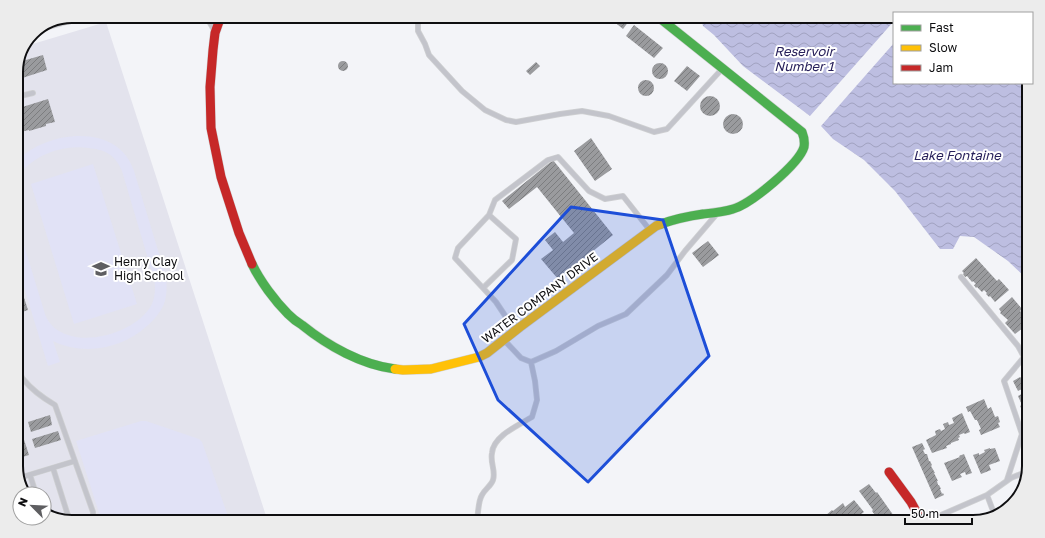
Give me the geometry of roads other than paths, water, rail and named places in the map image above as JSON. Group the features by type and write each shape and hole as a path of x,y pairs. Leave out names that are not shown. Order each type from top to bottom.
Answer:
{"street":[{"name":"WATER COMPANY DRIVE","path":"218,23 215,33 210,86 212,135 216,160 221,177 247,253 258,274 280,306 310,332 333,347 355,358 386,368 403,370 417,370 446,366 463,362 488,353 650,230 663,223 676,219 736,209 782,175 800,155 805,140 805,135 802,132 666,23"},
{"path":"889,472 919,515"}],"lane":[{"path":"210,23 215,33"},
{"path":"418,23 418,31 429,55 462,91 485,110 506,120 516,122 560,114 582,112 609,116 654,132 667,130 723,68"},
{"path":"23,95 33,93"},
{"path":"515,332 496,302 455,258 458,248 489,215 495,200 548,160 558,156 589,192 605,199 623,196 650,230"},
{"path":"504,340 522,358 531,362 556,351 598,326 626,314 667,275 719,212"},
{"path":"483,288 512,260 516,239 489,215"},
{"path":"961,277 1018,346 1022,353"},
{"path":"1007,480 1022,434 1004,381 1022,359"},
{"path":"478,515 481,496 492,482 495,473 492,463 492,452 497,440 510,430 532,417 537,400 531,362"},
{"path":"23,379 34,391 55,405 93,515"},
{"path":"24,476 75,461"},
{"path":"54,468 68,515"},
{"path":"30,474 34,486"},
{"path":"940,515 987,495 1007,480 1022,474"},
{"path":"987,495 993,510"}],"water":[{"name":"Reservoir Number 1","path":"702,23 892,23 810,116 743,66 714,35 703,26"},
{"name":"Lake Fontaine","path":"893,44 893,84 1022,84 1022,274 1008,261 974,237 960,236 953,249 940,249 895,191 864,160 833,139 821,126"}],"place":[{"name":"Henry Clay High School","path":"101,269"}]}
